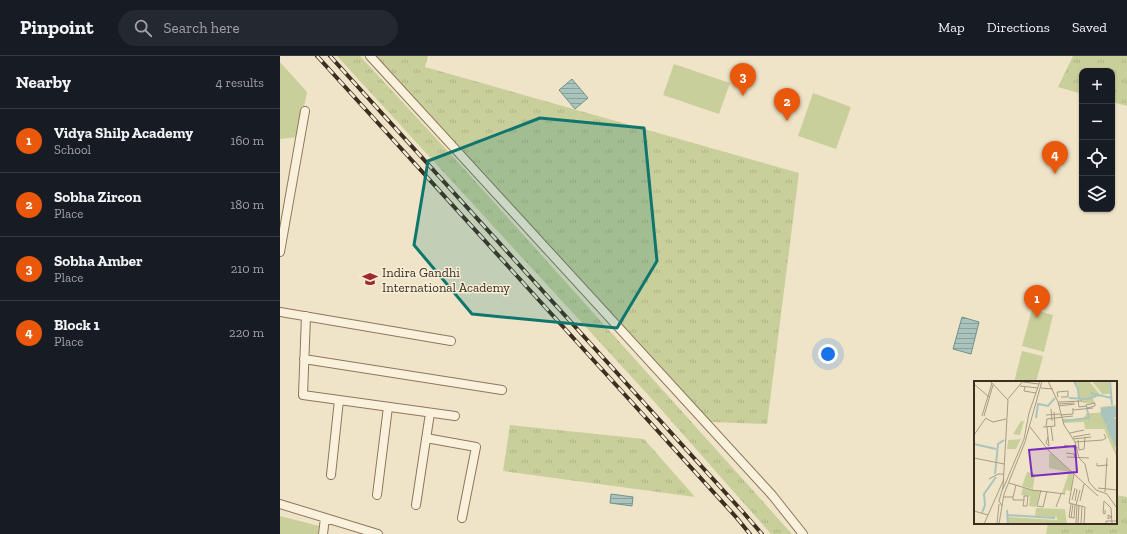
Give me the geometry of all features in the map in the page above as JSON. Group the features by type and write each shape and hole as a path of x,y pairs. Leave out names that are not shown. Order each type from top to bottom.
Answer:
{"street":[{"path":"370,56 766,489 803,534"},
{"path":"280,252 305,111"},
{"path":"280,312 451,341"},
{"path":"306,316 303,395 455,416"},
{"path":"304,359 502,390"},
{"path":"331,475 339,400"},
{"path":"377,495 388,407"},
{"path":"416,505 430,413"},
{"path":"426,438 476,447 462,518"},
{"path":"280,504 368,533 378,534"},
{"path":"323,534 325,518"}],"highlighted area":[{"path":"540,118 644,128 657,261 617,328 472,314 414,245 428,161"}],"green space":[{"path":"337,56 360,56 457,161 792,534 771,534 650,397"},
{"path":"376,56 428,56 425,67 799,173 767,424 711,422"},
{"path":"1073,56 1127,56 1127,106 1115,103 1115,68 1079,68 1079,93 1058,87"},
{"path":"280,62 307,92 298,137 280,139"},
{"path":"674,64 730,83 719,114 663,95"},
{"path":"813,93 851,107 836,149 798,136"},
{"path":"1032,309 1053,315 1044,352 1022,346"},
{"path":"1022,351 1043,356 1036,381 1014,381"},
{"path":"510,425 644,439 695,497 503,471"},
{"path":"1117,495 1127,497 1127,534 1046,534 1048,524 1117,524"},
{"path":"280,516 319,526 318,534 280,534"}],"water":[{"path":"572,79 588,98 575,109 559,90"},
{"path":"962,317 979,322 971,354 953,349"},
{"path":"611,494 633,497 632,506 610,503"}],"railway":[{"path":"317,56 750,534"},
{"path":"330,56 762,534"}],"place":[{"name":"Sobha Amber","path":"743,96"},
{"name":"Sobha Zircon","path":"787,121"},
{"name":"Block 1","path":"1055,174"},
{"name":"Indira Gandhi International Academy","path":"370,279"},
{"name":"Vidya Shilp Academy","path":"1037,318"}]}
